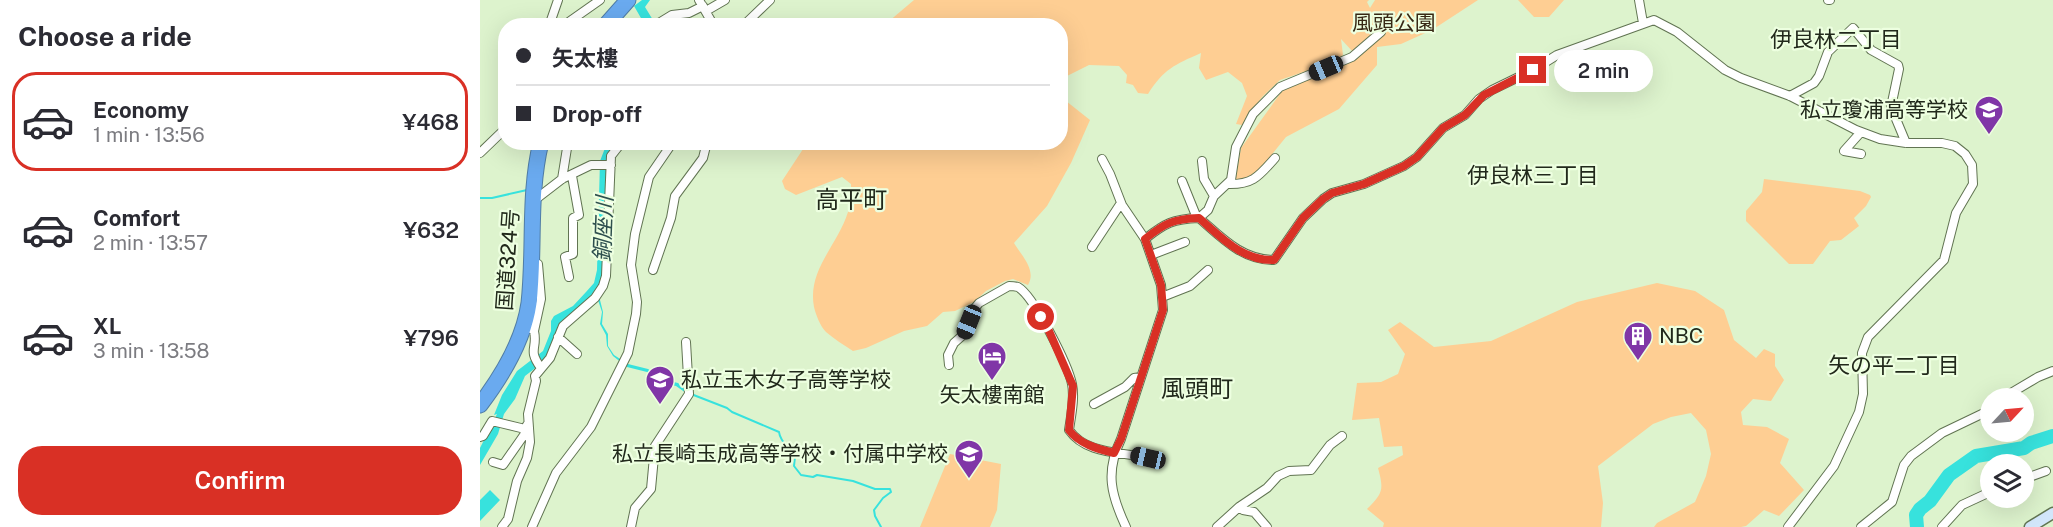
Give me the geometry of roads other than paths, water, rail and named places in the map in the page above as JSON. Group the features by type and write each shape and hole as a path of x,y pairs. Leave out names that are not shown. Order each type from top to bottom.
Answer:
{"highway":[{"path":"612,18 628,0"},
{"name":"国道324号","path":"480,405 529,329 533,202 541,150"}],"street":[{"path":"552,18 558,0"},
{"path":"574,18 600,0"},
{"path":"667,18 672,15 689,14 703,6 725,0"},
{"path":"752,18 771,0"},
{"path":"1639,0 1643,23"},
{"path":"1182,181 1198,218 1237,251 1274,260 1303,218 1323,199 1332,193 1364,184 1404,166 1417,157 1443,128 1465,115 1479,99 1492,90 1533,70 1557,55 1643,23 1658,21 1677,32 1725,70 1790,96 1861,132 1880,139 1906,143 1942,143 1955,146 1972,165 1973,184 1956,213 1944,260 1873,332 1863,347 1863,394 1859,412 1834,466 1788,527"},
{"path":"1790,96 1814,83 1828,52 1853,28 1871,50 1898,65 1891,107 1906,143"},
{"path":"1145,239 1173,220 1198,218 1208,210 1214,196 1231,180 1236,147 1253,114 1280,87 1352,57 1381,32"},
{"path":"1861,132 1844,151 1861,154"},
{"path":"480,153 498,136"},
{"path":"561,179 566,150"},
{"path":"493,462 503,465 524,435 536,381 534,376 550,358 563,326 595,298 603,286 606,276 611,165 612,156 616,150"},
{"path":"532,527 556,473 591,427 628,353 637,302 631,265 635,234 650,177 668,150"},
{"path":"653,270 671,218 675,196 703,158 705,150"},
{"path":"1227,184 1257,178 1275,158"},
{"path":"1102,159 1129,218 1145,239 1161,285 1163,310 1121,439 1114,453 1111,487 1113,498 1126,527"},
{"path":"1202,161 1204,179 1214,196"},
{"path":"533,202 561,179 572,176 591,165 611,165"},
{"path":"569,277 566,257 573,254 573,218 579,215 572,176"},
{"path":"1092,247 1121,203"},
{"path":"1151,255 1185,242"},
{"path":"1162,297 1190,286 1208,270"},
{"path":"949,365 948,354 954,343 963,335 979,303 1009,286 1019,288 1049,331 1070,377 1073,386 1069,430 1078,439 1097,449 1151,459"},
{"path":"529,329 532,352 541,368"},
{"path":"558,337 577,354"},
{"path":"631,527 635,508 651,489 655,446 689,394 686,342"},
{"path":"2020,388 2053,371"},
{"path":"1094,404 1125,387 1134,378 1141,377"},
{"path":"1864,526 1892,502 1904,465 1911,456 1942,433 1980,415"},
{"path":"480,437 492,421 527,425"},
{"path":"502,527 507,523 516,482 526,460 530,442 527,425"},
{"path":"1217,527 1239,507 1267,488 1278,476 1289,471 1311,470 1330,446 1342,436"},
{"path":"2034,475 2046,471"},
{"path":"1942,527 1962,505 1980,497"},
{"path":"1239,507 1254,512 1267,527"},
{"path":"2030,527 2053,513"}],"water":[{"path":"642,0 650,0 645,7 652,18 641,18 634,6"},
{"name":"銅座川","path":"604,150 614,150 605,273 599,296 603,312 602,324 608,334 608,346 614,355 628,364 648,369 665,380 678,383 687,391 686,393 676,386 664,383 647,372 627,367 613,356 607,346 606,335 600,324 602,312 597,297 565,320 547,359 525,376 515,399 504,414 498,434 480,465 480,448 497,414 494,415 502,395 517,371 543,351 554,316 573,306 594,283 597,270 600,161"},
{"path":"490,490 500,500 480,521 480,500"}],"waterway":[{"path":"480,198 492,198 527,190"},
{"path":"691,394 779,432 783,442 795,457 794,466 801,475 813,477 817,475 853,481 875,489 890,489 891,492 874,510 881,527"},
{"path":"1917,527 1916,515 1920,509 1930,501 1949,475 1976,456 2024,448 2031,443 2053,436"}],"place":[{"name":"私立瓊浦高等学校","path":"1989,136"},
{"name":"NBC","path":"1638,362"},
{"name":"矢太樓南館","path":"992,382"},
{"name":"私立玉木女子高等学校","path":"660,406"},
{"name":"私立長崎玉成高等学校・付属中学校","path":"969,480"}],"district":[{"name":"伊良林二丁目","path":"1836,39"},
{"name":"伊良林三丁目","path":"1533,175"},
{"name":"高平町","path":"851,200"},
{"name":"矢の平二丁目","path":"1894,365"},
{"name":"風頭町","path":"1197,389"}],"park label":[{"name":"風頭公園","path":"1394,23"}]}
